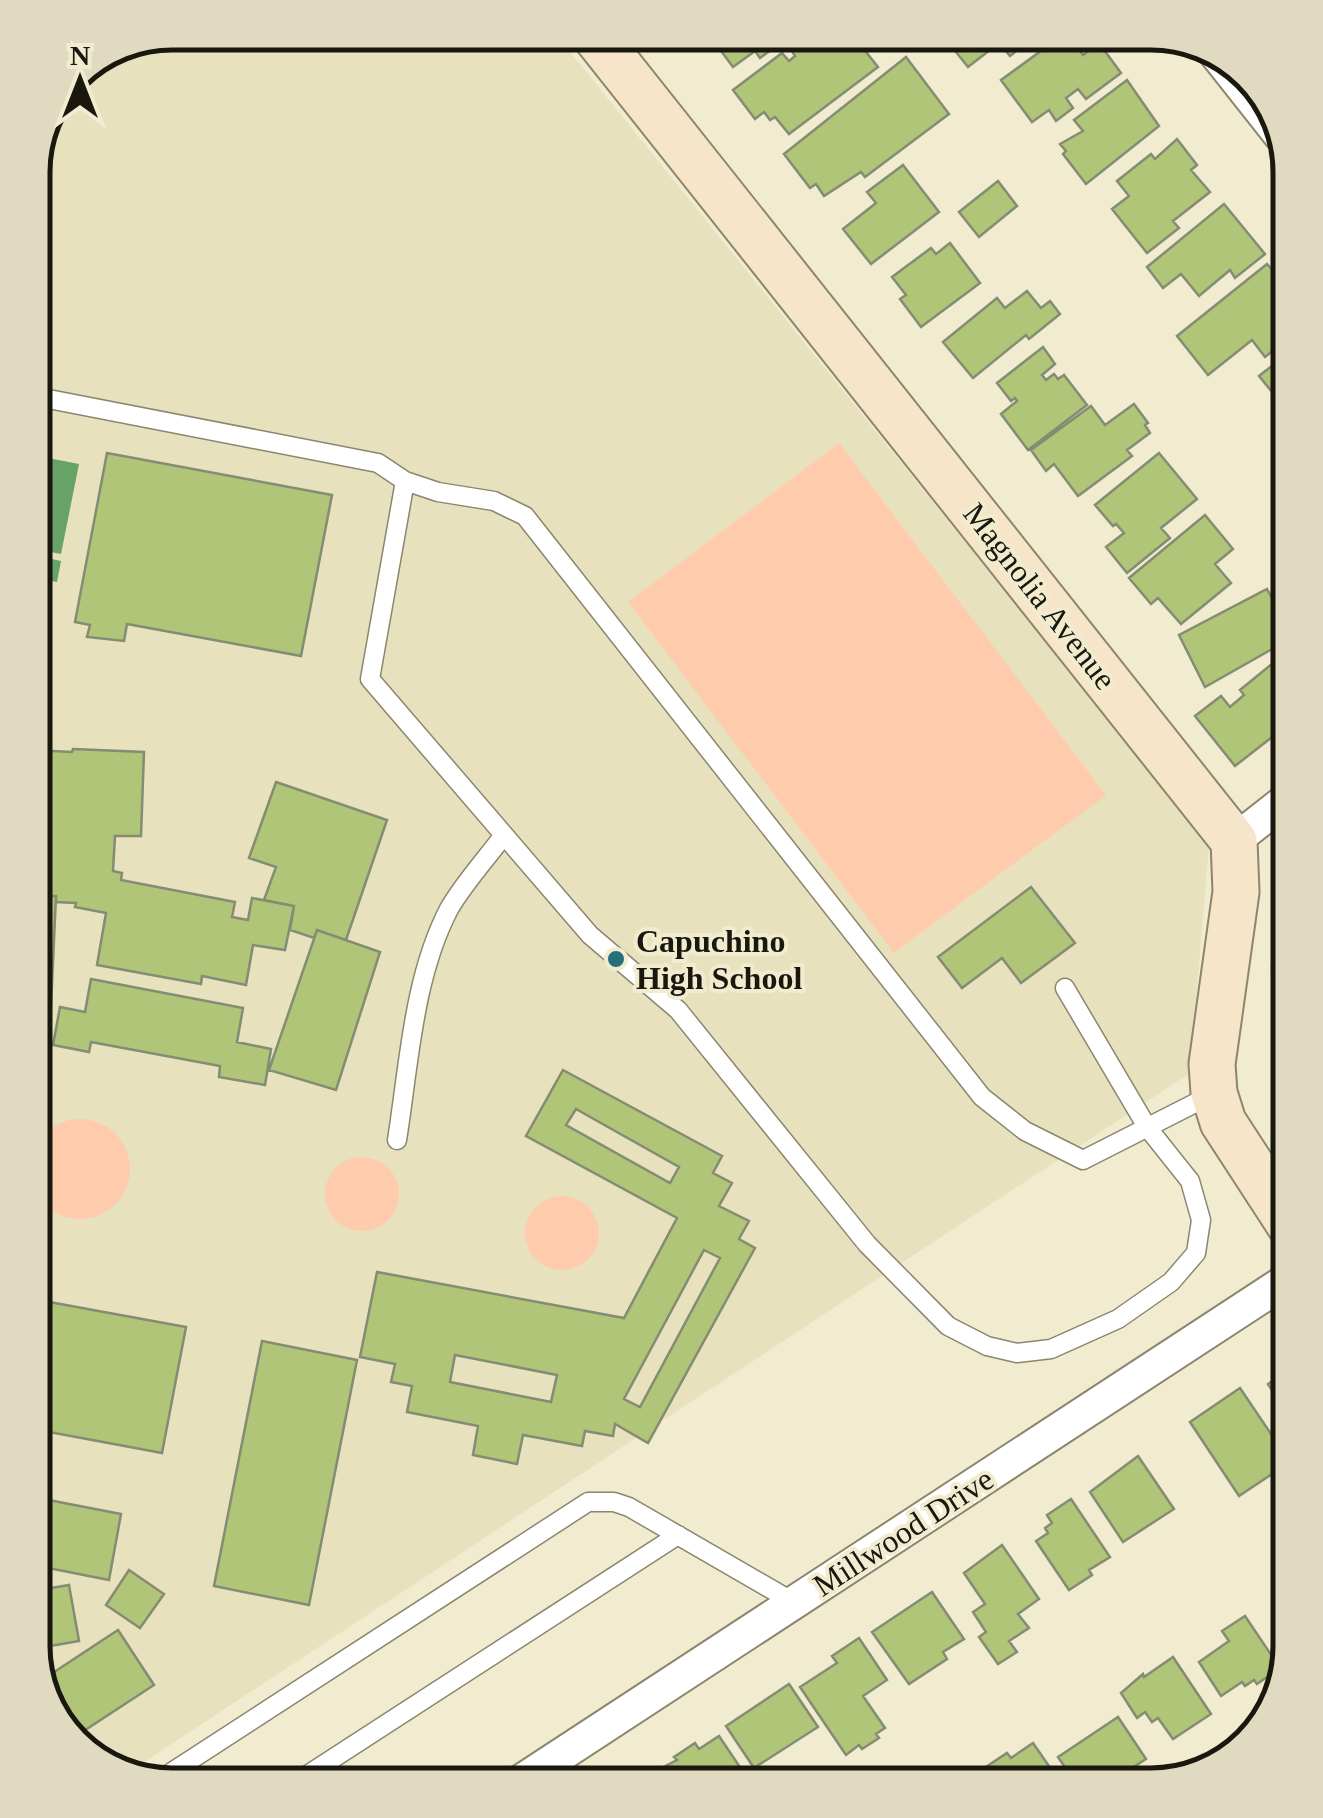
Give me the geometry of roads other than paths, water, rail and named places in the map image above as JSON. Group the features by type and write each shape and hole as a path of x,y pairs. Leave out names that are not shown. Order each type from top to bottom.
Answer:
{"main road":[{"name":"Magnolia Avenue","path":"607,50 1234,841"},
{"path":"1234,841 1236,892 1212,1064 1214,1093 1223,1122 1273,1199"}],"street":[{"path":"1234,841 1273,810"},
{"name":"Millwood Drive","path":"542,1768 1273,1289"}],"lane":[{"path":"50,399 378,463 405,481 438,492 494,502 525,516 982,1097 1025,1131 1084,1160 1214,1093"},
{"path":"405,481 370,679 590,935 678,1010 867,1244 948,1326 987,1346 1018,1353 1051,1349 1118,1319 1171,1282 1196,1253 1202,1220 1190,1181 1147,1127 1065,988"},
{"path":"397,1140 425,973 436,940 450,908 504,835"},
{"path":"177,1768 588,1502 614,1502 630,1507 794,1603"},
{"path":"318,1768 678,1535"}],"place":[{"name":"Capuchino High School","path":"616,959"}]}
